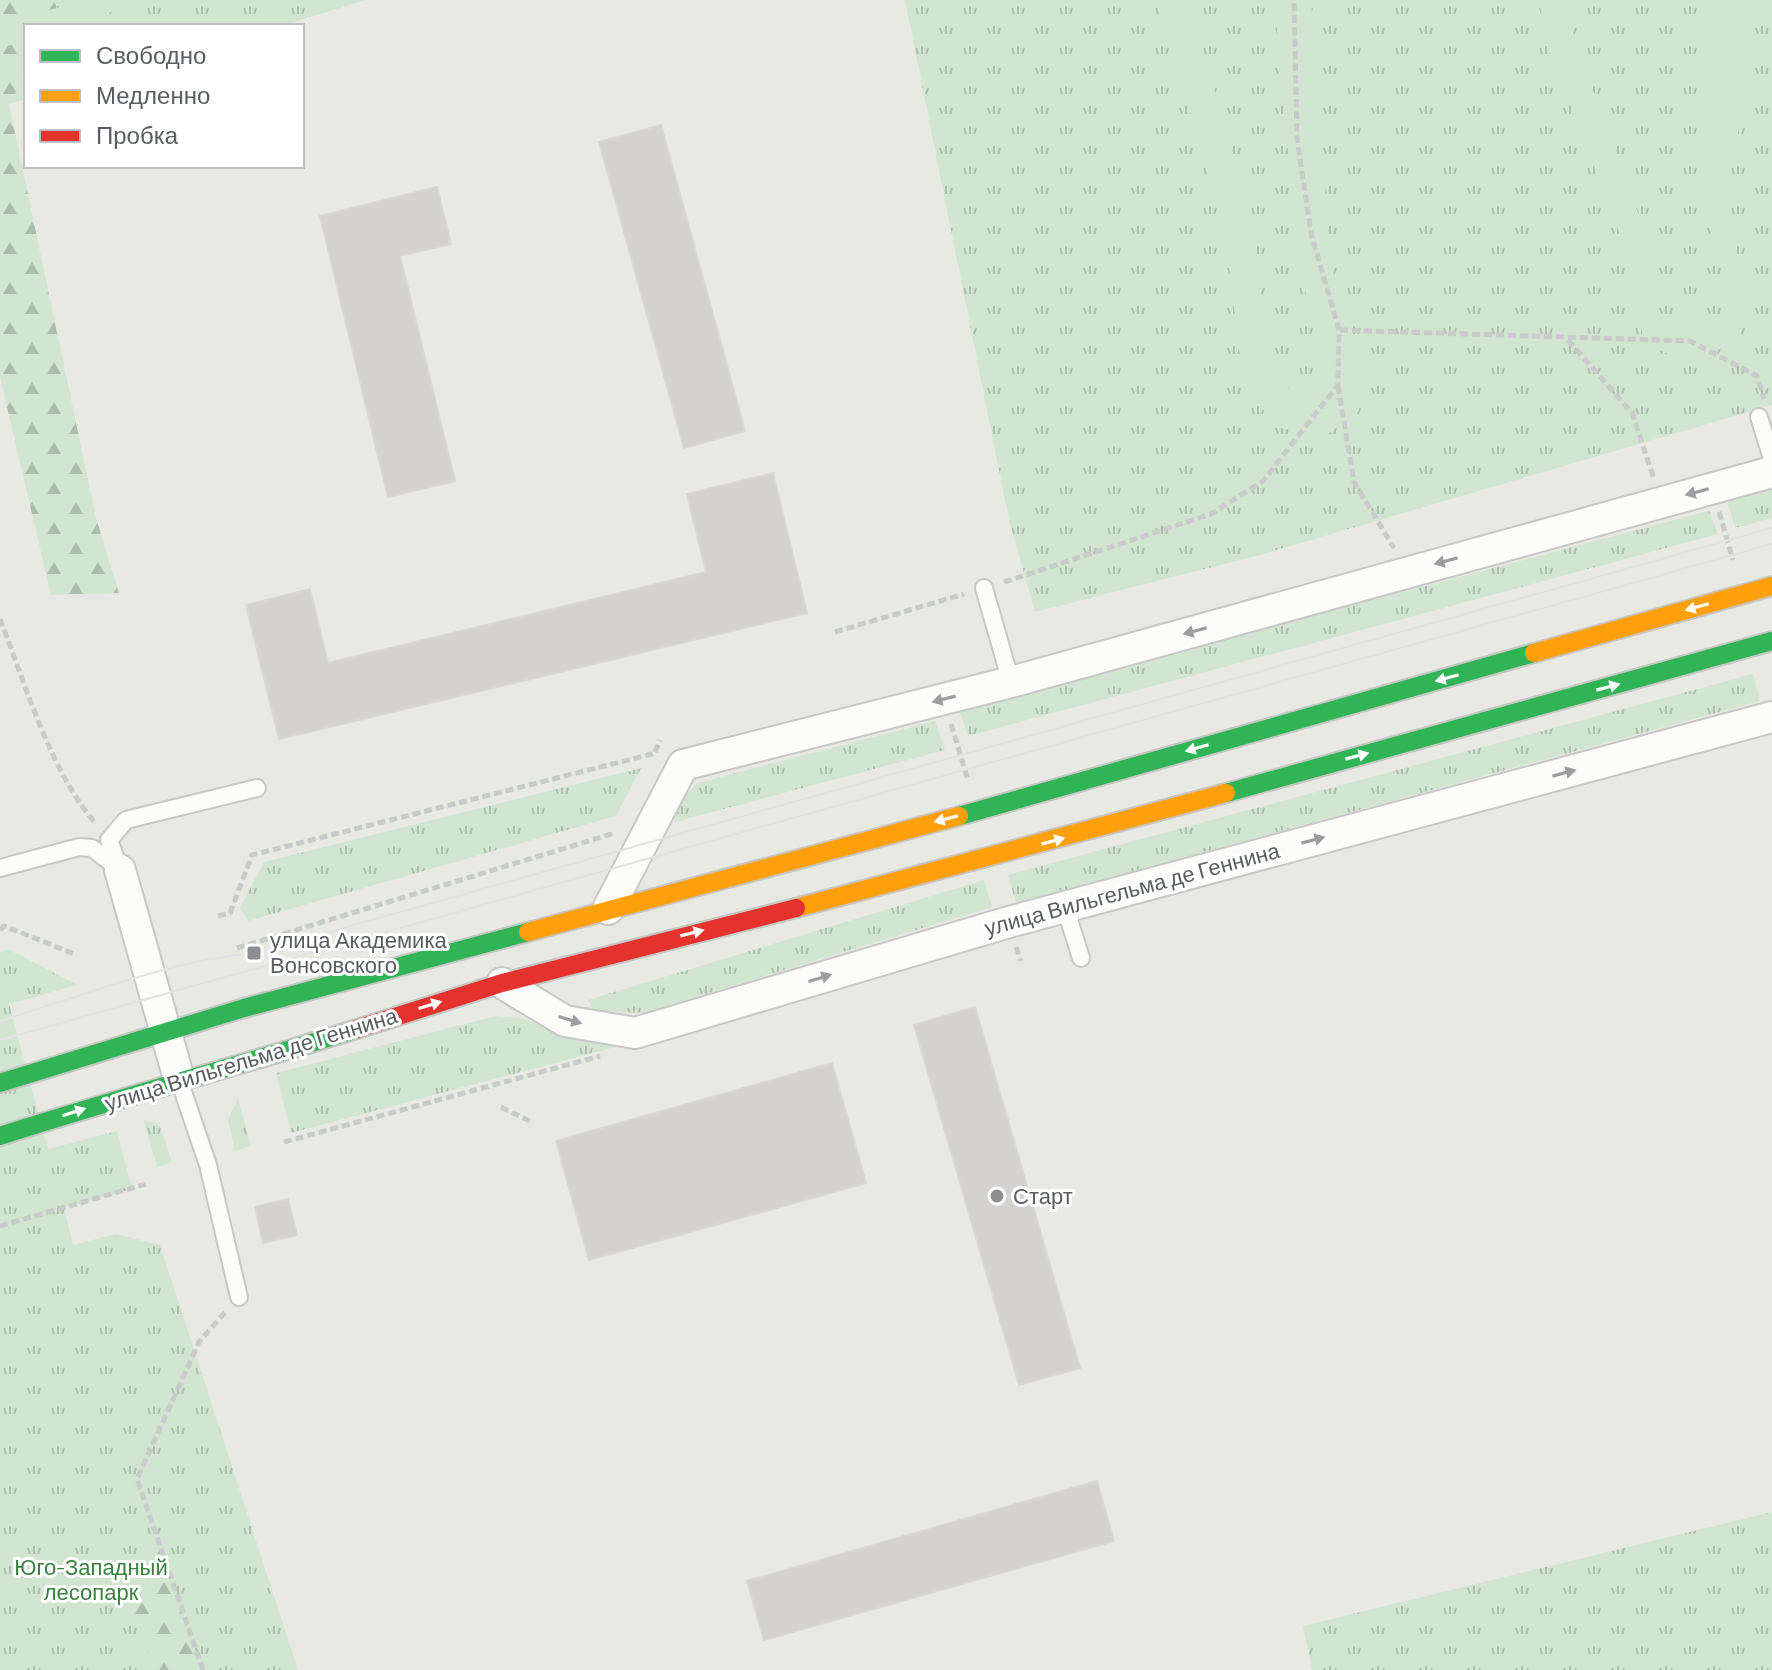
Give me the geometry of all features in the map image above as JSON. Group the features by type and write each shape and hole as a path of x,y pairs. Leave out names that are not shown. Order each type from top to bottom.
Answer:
{"main road":[{"name":"улица Вильгельма де Геннина","path":"0,1083 168,1032 992,806 1772,586"},
{"name":"улица Вильгельма де Геннина","path":"0,1136 502,983 990,858 1772,641"}],"street":[{"path":"608,909 683,765 1011,682 1772,472"},
{"name":"улица Вильгельма де Геннина","path":"502,983 565,1021 635,1033 1065,907 1772,717"},
{"path":"120,870 179,1079"}],"lane":[{"path":"1759,417 1772,459"},
{"path":"984,588 1011,682"},
{"path":"120,870 109,840 126,820 257,788"},
{"path":"0,868 79,847 92,848 120,870"},
{"path":"1065,907 1081,958"},
{"path":"179,1079 208,1165 239,1297"}],"path":[{"path":"1294,0 1297,138 1311,233 1339,330 1338,385 1354,482 1399,556"},
{"path":"1339,330 1567,340 1690,341 1757,376"},
{"path":"1567,340 1632,413 1657,487"},
{"path":"835,632 984,588 1211,514 1263,481 1338,385"},
{"path":"0,619 40,720 80,806 109,840"},
{"path":"650,766 660,740"},
{"path":"237,948 625,830"},
{"path":"0,930 4,926 77,955"},
{"path":"501,1107 530,1121"},
{"path":"0,1226 146,1184"},
{"path":"203,1670 137,1479 199,1342 239,1297"}],"green space":[{"path":"0,0 60,0 49,24 24,24 24,74 9,104 96,518 119,593 51,595 0,377"},
{"path":"60,0 365,0 288,24 49,24"},
{"path":"83,0 126,0 113,11 87,24 24,24 24,42 0,48 0,25"},
{"path":"905,0 1772,0 1772,405 1260,555 1035,612 1009,520"},
{"path":"1155,0 1188,0 1251,214 1271,372 1296,396 1321,385 1328,365 1299,271 1274,0 1311,0 1331,265 1367,384 1358,412 1325,436 1281,428 1244,391 1223,218"},
{"path":"1539,0 1567,0 1574,38 1649,243 1656,316 1677,330 1724,314 1726,299 1724,269 1706,211 1701,172 1701,98 1708,0 1752,0 1744,108 1723,194 1748,298 1737,344 1684,360 1644,344 1628,255 1547,45"},
{"path":"24,74 24,100 9,104"},
{"path":"1772,487 1772,518 1735,528 1727,499"},
{"path":"1709,511 1718,534 968,736 959,709"},
{"path":"1753,674 1760,701 1016,903 1008,875"},
{"path":"935,721 945,750 675,822 675,807 697,783"},
{"path":"641,768 616,816 248,921 240,908 264,862"},
{"path":"984,880 992,907 643,1013 594,1011 588,1000"},
{"name":"Юго-Западный лесопарк","path":"8,949 77,985 9,1004 48,1149 117,1131 132,1189 64,1208 73,1245 116,1234 160,1245 298,1670 0,1670 0,952"},
{"path":"496,1016 519,1018 584,1039 630,1043 291,1133 276,1073"},
{"path":"238,1098 251,1146 235,1151 228,1120"},
{"path":"143,1119 160,1126 172,1162 157,1167"},
{"path":"1772,1512 1772,1670 1312,1670 1303,1626"},
{"path":"161,1549 199,1670 155,1670 122,1585 136,1553"}],"building":[{"path":"661,125 745,431 684,448 599,142"},
{"path":"437,187 451,244 400,256 455,481 388,497 320,216"},
{"path":"773,473 807,613 279,739 246,605 310,589 328,663 706,572 687,494"},
{"name":"Старт","path":"975,1007 1080,1368 1019,1385 914,1025"},
{"path":"832,1063 866,1183 589,1260 556,1141"},
{"path":"288,1199 297,1235 263,1243 255,1207"},
{"path":"1097,1481 1114,1541 764,1640 747,1581"}],"tram line":[{"path":"0,1021 157,971 254,953 1772,528"},
{"path":"0,1040 1772,544"}],"traffic: fast":[{"path":"1226,793 1772,641"},
{"path":"959,816 1534,653"},
{"path":"0,1083 244,1008 528,932"},
{"path":"0,1136 357,1029"}],"traffic: slow":[{"path":"1534,653 1772,586"},
{"path":"796,908 1226,793"},
{"path":"528,932 959,816"}],"traffic: jam":[{"path":"357,1029 502,983 796,908"}],"place":[{"name":"улица Академика Вонсовского","path":"254,953"},
{"name":"Старт","path":"997,1196"}]}
